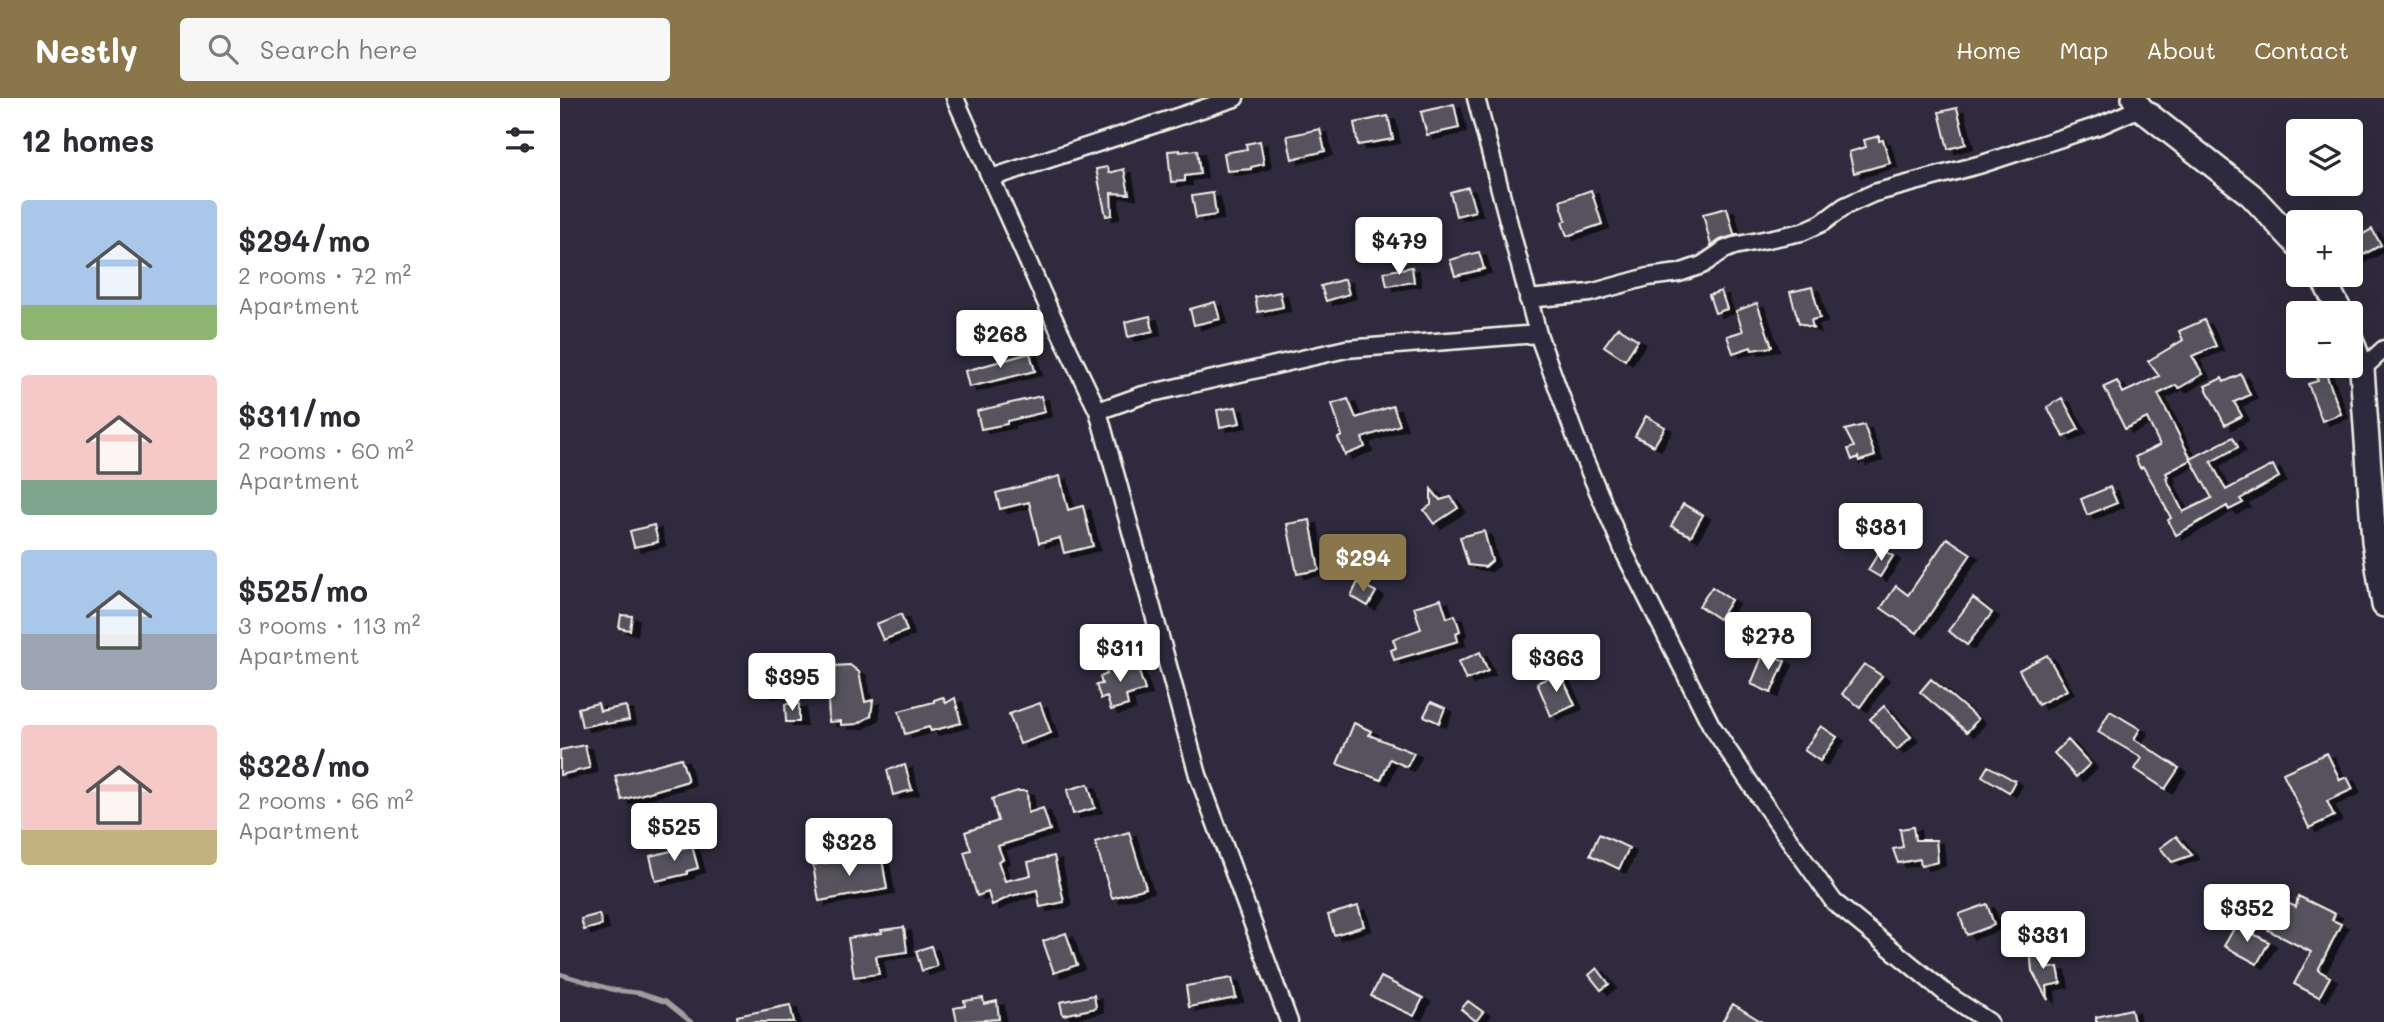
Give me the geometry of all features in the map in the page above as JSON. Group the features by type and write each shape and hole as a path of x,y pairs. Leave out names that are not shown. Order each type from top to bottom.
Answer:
{"street":[{"path":"955,98 1050,311 1098,411 1198,775 1289,1022"},
{"path":"991,178 1235,98"},
{"path":"1476,98 1538,334 1580,449 1625,554 1711,725 1834,902 1948,995 1989,1022"},
{"path":"1528,299 1590,293 1679,273 1702,265 1734,246 1802,232 1822,223 1845,206 1874,193 2009,155 2101,125 2137,103 2251,195 2286,231"},
{"path":"1098,411 1143,395 1346,349 1538,334"},
{"path":"2363,368 2384,349"},
{"path":"2363,378 2374,541 2384,605"}],"building":[{"path":"1454,104 1459,128 1427,135 1421,112"},
{"path":"1957,108 1966,144 1948,149 1939,112"},
{"path":"1388,116 1393,139 1358,145 1354,123"},
{"path":"1320,129 1325,151 1292,159 1287,136"},
{"path":"1879,136 1879,141 1883,140 1890,163 1854,173 1849,152 1866,147 1864,140"},
{"path":"1260,141 1264,164 1251,169 1227,171 1224,153 1247,149 1246,144"},
{"path":"1197,150 1200,174 1185,176 1185,181 1171,182 1168,151"},
{"path":"1108,167 1109,173 1124,169 1129,194 1111,193 1112,215 1106,216 1096,169"},
{"path":"1468,187 1475,211 1456,216 1450,192"},
{"path":"1591,190 1602,224 1567,236 1562,222 1566,220 1560,201"},
{"path":"1213,193 1216,215 1196,218 1192,196"},
{"path":"1727,208 1734,234 1739,234 1711,246 1703,214"},
{"path":"2372,229 2381,245 2363,255 2363,234"},
{"path":"1479,252 1484,269 1455,276 1450,260"},
{"path":"1412,267 1414,282 1387,286 1384,272"},
{"path":"1345,279 1349,294 1326,301 1321,286"},
{"path":"1812,287 1820,318 1811,320 1813,328 1799,323 1790,292"},
{"path":"1721,291 1727,309 1715,313 1709,295"},
{"path":"1280,292 1283,307 1258,312 1255,297"},
{"path":"1215,302 1220,319 1194,325 1190,309"},
{"path":"1757,303 1772,347 1752,350 1751,347 1733,353 1727,336 1743,331 1736,311"},
{"path":"1150,316 1153,331 1128,337 1125,322"},
{"path":"2204,320 2216,346 2192,356 2203,374 2179,388 2176,385 2158,394 2191,459 2233,437 2238,447 2211,462 2226,490 2273,465 2279,477 2240,499 2243,503 2229,510 2227,506 2176,535 2168,520 2171,518 2154,485 2135,457 2160,445 2147,418 2125,429 2104,387 2117,381 2123,393 2159,376 2148,361 2183,340 2179,331","holes":["2191,460 2212,498 2183,512 2166,473"]},
{"path":"1618,327 1638,340 1625,360 1604,346"},
{"path":"1030,353 1035,371 969,387 965,371"},
{"path":"2241,374 2250,395 2234,402 2242,416 2225,425 2205,386 2222,378 2224,382"},
{"path":"2316,378 2328,378 2341,414 2322,421 2308,384 2318,381"},
{"path":"1041,396 1045,412 981,429 977,411"},
{"path":"2062,398 2079,429 2064,437 2047,407"},
{"path":"1348,399 1356,418 1393,406 1400,425 1362,438 1365,447 1345,455 1338,438 1342,436 1332,404"},
{"path":"1236,407 1240,423 1220,427 1217,410"},
{"path":"1646,416 1665,427 1654,446 1635,436"},
{"path":"1864,425 1875,456 1859,461 1858,457 1852,460 1848,449 1854,447 1845,430"},
{"path":"1060,476 1068,510 1083,506 1093,546 1064,553 1060,538 1039,543 1029,502 1000,509 996,493"},
{"path":"2110,487 2117,503 2087,515 2081,499"},
{"path":"1431,489 1440,500 1451,497 1458,508 1434,524 1424,510 1431,505"},
{"path":"1683,504 1703,515 1691,536 1671,526"},
{"path":"1310,520 1319,570 1297,574 1287,524"},
{"path":"654,525 658,542 634,547 630,531"},
{"path":"1484,531 1492,561 1485,567 1468,565 1460,537"},
{"path":"1947,538 1971,554 1917,633 1881,608 1896,586 1908,595"},
{"path":"1881,549 1893,556 1880,577 1868,570"},
{"path":"1358,582 1376,592 1368,606 1351,596"},
{"path":"1712,587 1731,600 1719,619 1699,606"},
{"path":"1973,598 1992,613 1967,645 1948,631"},
{"path":"1441,599 1447,618 1455,615 1460,631 1456,633 1458,641 1394,660 1391,650 1396,648 1393,639 1421,629 1414,607"},
{"path":"901,614 907,631 883,640 876,624"},
{"path":"621,615 632,616 630,630 619,628"},
{"path":"1480,652 1488,671 1466,680 1458,662"},
{"path":"1764,652 1785,661 1771,693 1751,684"},
{"path":"2047,655 2067,690 2038,705 2019,670"},
{"path":"1135,660 1145,690 1126,696 1128,705 1111,710 1107,697 1101,699 1096,685 1102,684 1100,677 1107,674 1105,669"},
{"path":"1864,664 1882,676 1860,707 1842,694"},
{"path":"850,665 859,672 865,702 873,700 871,716 857,724 841,725 841,721 829,722 827,675 833,674 833,666"},
{"path":"1560,672 1575,705 1551,716 1537,683"},
{"path":"776,678 779,692 766,694 763,680"},
{"path":"1931,679 1978,719 1967,732 1920,692"},
{"path":"943,697 946,703 955,698 961,723 931,731 929,727 905,734 899,711"},
{"path":"1431,702 1445,708 1439,723 1424,716"},
{"path":"598,703 600,711 626,706 629,720 582,727 578,708"},
{"path":"1040,703 1051,733 1020,744 1009,714"},
{"path":"785,704 799,704 799,722 786,722"},
{"path":"1884,706 1911,737 1897,750 1870,719"},
{"path":"2110,711 2140,729 2134,739 2179,768 2165,789 2135,769 2142,758 2098,732"},
{"path":"1354,723 1371,731 1369,735 1414,753 1407,767 1390,759 1381,780 1337,764"},
{"path":"1821,726 1837,737 1820,761 1804,750"},
{"path":"2068,740 2090,764 2076,777 2054,753"},
{"path":"585,745 590,768 560,775 560,750"},
{"path":"2327,753 2340,780 2347,777 2353,789 2327,801 2334,816 2309,828 2283,773"},
{"path":"681,758 688,781 622,800 615,776"},
{"path":"905,765 912,790 893,795 887,770"},
{"path":"1988,766 2015,781 2009,792 1982,776"},
{"path":"1088,784 1095,808 1073,814 1067,790"},
{"path":"1027,791 1028,813 1043,808 1050,830 998,846 1003,859 998,861 1005,881 1031,875 1028,862 1054,856 1064,902 1040,907 1037,890 1011,896 992,905 988,892 977,896 964,852 971,850 965,832 998,821 992,799"},
{"path":"1913,827 1915,840 1936,840 1938,862 1921,866 1920,859 1898,863 1893,849 1903,847 1900,829"},
{"path":"1129,832 1146,888 1112,898 1095,842"},
{"path":"1599,834 1629,848 1619,869 1590,855"},
{"path":"2176,836 2192,855 2172,862 2160,848"},
{"path":"692,846 698,868 687,871 687,874 656,881 650,856"},
{"path":"865,856 866,862 882,859 887,889 819,901 813,865"},
{"path":"2298,896 2335,914 2332,920 2341,924 2318,970 2330,977 2319,997 2294,984 2311,952 2268,930 2283,901 2296,907"},
{"path":"1987,904 1994,925 1967,935 1959,914"},
{"path":"1358,906 1364,926 1334,935 1328,915"},
{"path":"599,914 602,925 584,930 581,919"},
{"path":"2236,925 2269,942 2257,964 2224,946"},
{"path":"904,927 907,952 876,956 879,974 854,977 848,938"},
{"path":"1066,933 1077,965 1054,973 1043,941"},
{"path":"931,946 937,966 922,971 916,951"},
{"path":"2041,946 2045,969 2058,967 2061,983 2047,986 2048,1000 2032,971 2030,948"},
{"path":"1597,968 1609,984 1601,990 1589,975"},
{"path":"1381,977 1423,998 1414,1016 1371,996"},
{"path":"1232,978 1236,998 1189,1007 1186,986"},
{"path":"1094,995 1096,1008 1063,1015 1060,1002"},
{"path":"983,998 984,1004 997,1001 999,1019 957,1022 954,1008 965,1006 964,1001"},
{"path":"1468,1001 1483,1012 1476,1021 1461,1009"},
{"path":"1733,1004 1762,1022 1722,1022"},
{"path":"790,1005 794,1022 738,1022 737,1016"},
{"path":"2131,1009 2134,1022 2096,1022 2096,1017"}],"waterway":[{"path":"560,974 666,1002 691,1022"}]}
